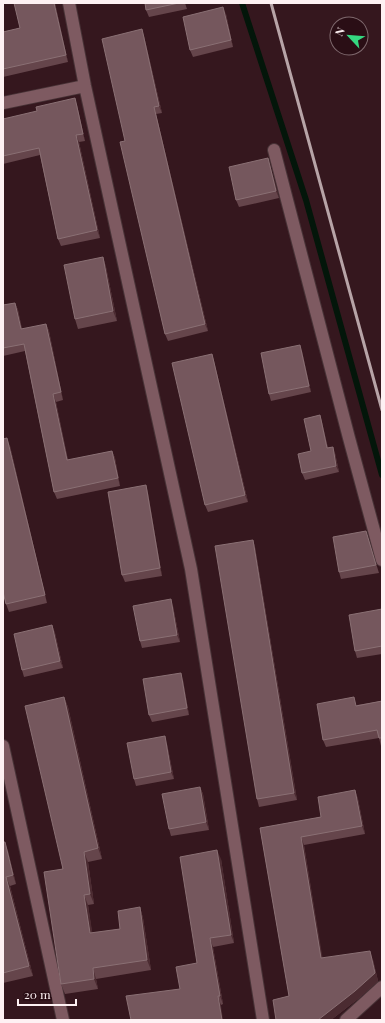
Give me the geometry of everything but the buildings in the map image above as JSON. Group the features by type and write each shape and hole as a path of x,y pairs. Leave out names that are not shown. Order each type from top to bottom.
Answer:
{"street":[{"path":"69,3 85,86 190,569 263,1020"},
{"path":"3,103 85,86"},
{"path":"274,150 382,560"},
{"path":"3,746 62,1020"},
{"path":"346,1020 382,987"}],"waterway":[{"path":"242,3 306,200 382,475"}],"railway":[{"path":"271,3 382,410"}]}
